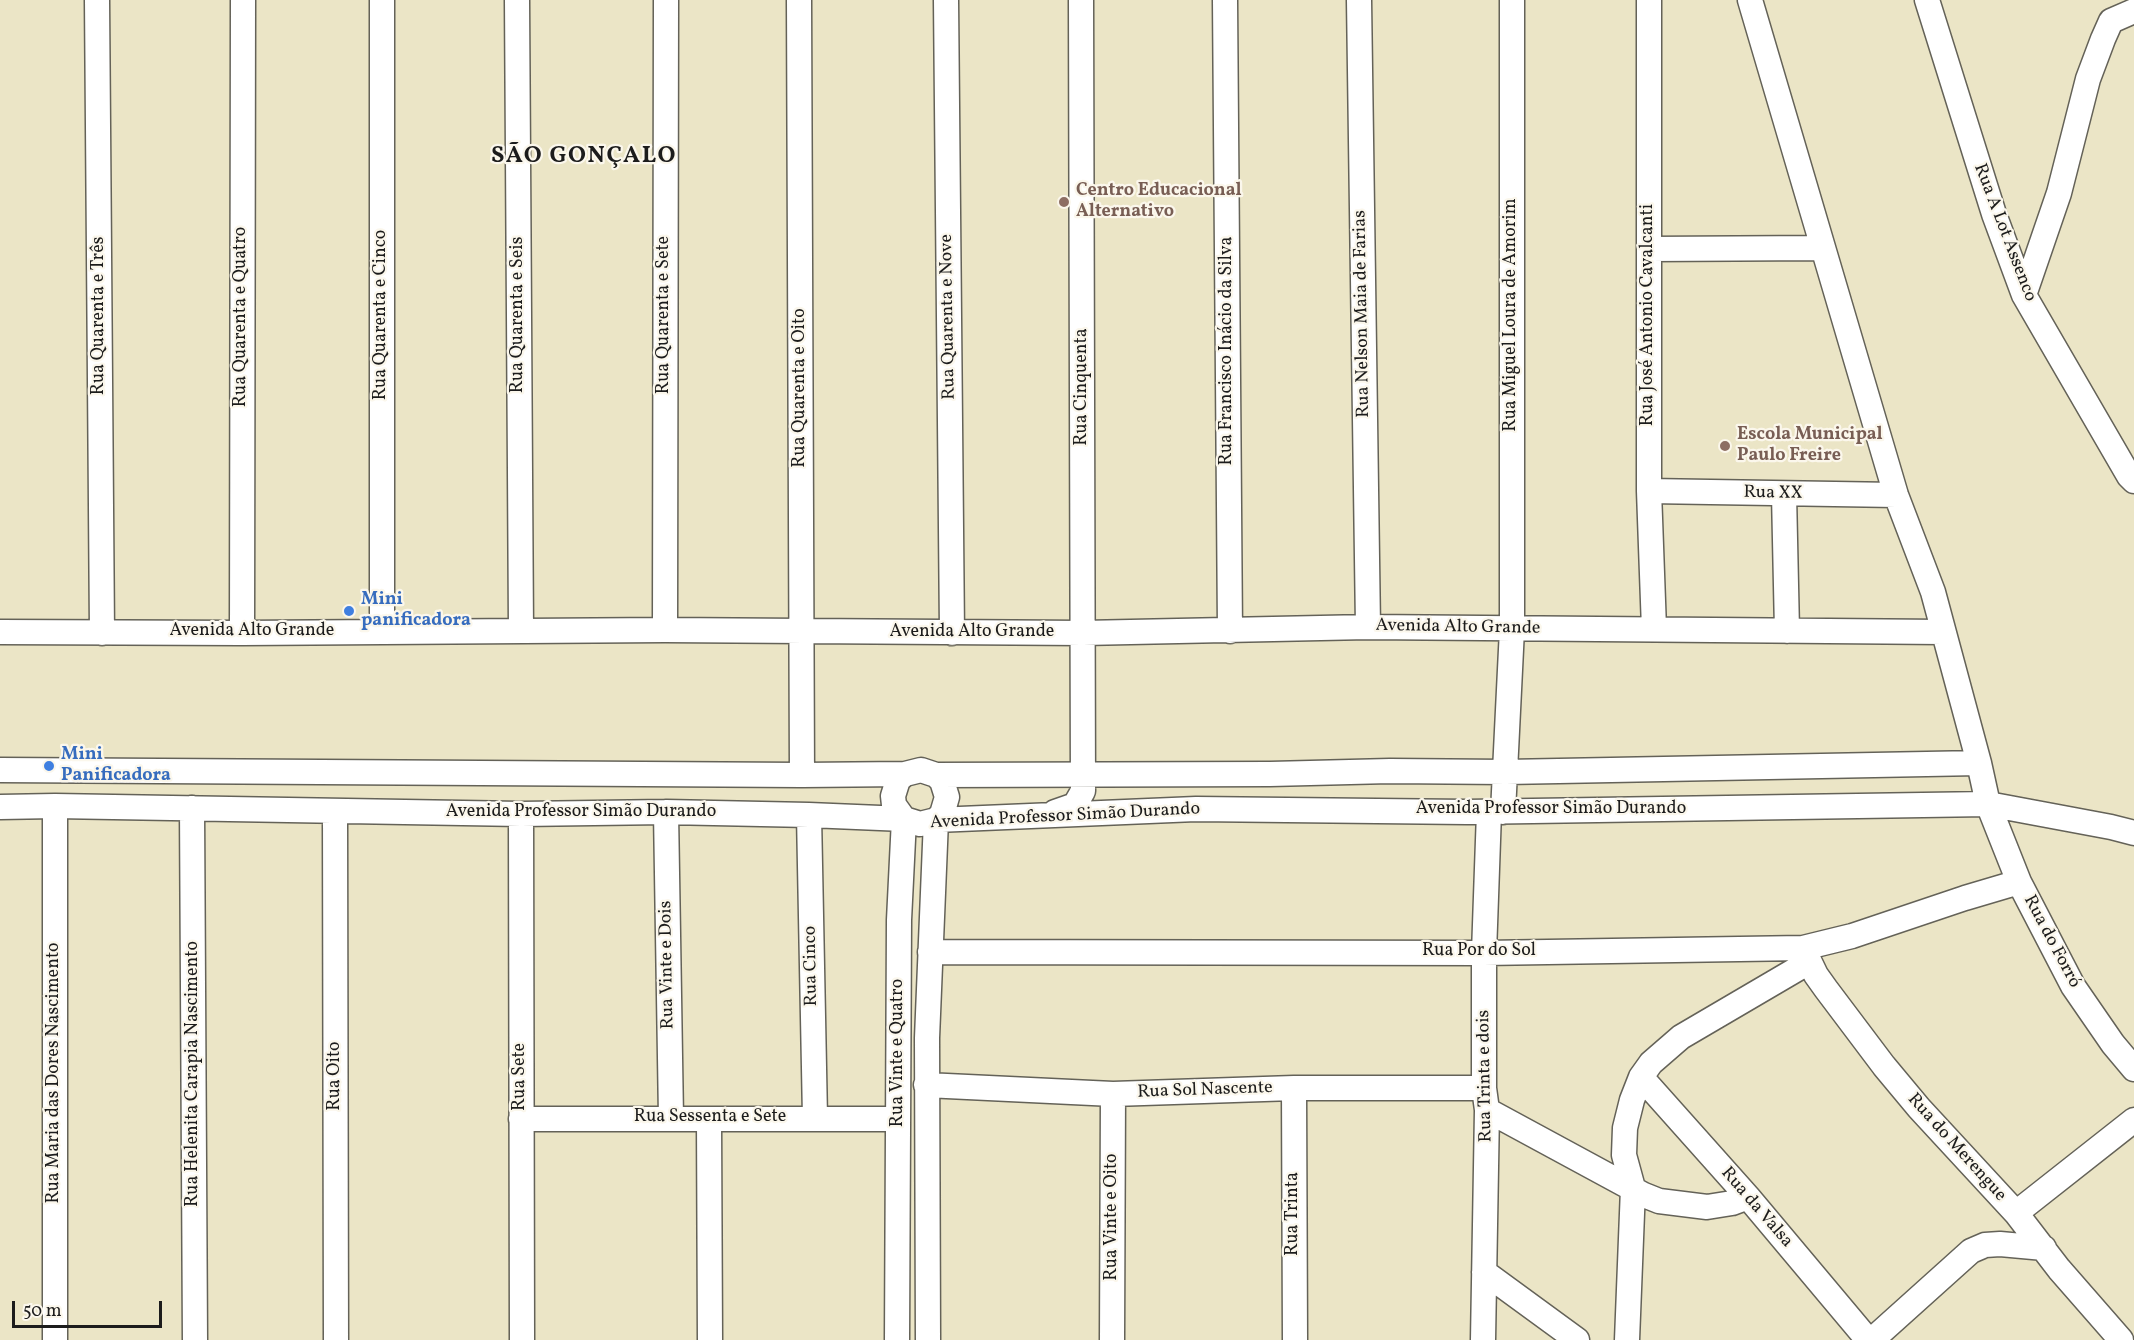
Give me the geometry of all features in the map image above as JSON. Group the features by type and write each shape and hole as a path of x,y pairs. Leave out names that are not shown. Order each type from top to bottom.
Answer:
{"street":[{"name":"Rua Quarenta e Três","path":"98,0 102,633"},
{"name":"Rua Quarenta e Quatro","path":"242,633 243,0"},
{"name":"Rua Quarenta e Cinco","path":"382,0 382,631"},
{"name":"Rua Quarenta e Seis","path":"517,0 521,630"},
{"name":"Rua Quarenta e Sete","path":"665,630 666,0"},
{"name":"Rua Quarenta e Oito","path":"799,0 802,775"},
{"name":"Rua Quarenta e Nove","path":"946,0 952,633"},
{"name":"Rua Cinquenta","path":"1046,815 1075,805 1083,791 1082,0"},
{"name":"Rua Francisco Inácio da Silva","path":"1225,0 1230,631"},
{"name":"Rua Nelson Maia de Farias","path":"1359,0 1368,627"},
{"name":"Rua Miguel Loura de Amorim","path":"1506,771 1512,629 1512,0"},
{"name":"Rua José Antonio Cavalcanti","path":"1649,0 1649,491 1654,629"},
{"name":"Rua do Forró","path":"1750,0 1896,495 1933,592 1980,763 1988,804 2019,882 2073,986 2134,1069"},
{"name":"Rua A Lot Assenco","path":"1927,0 1994,214 2024,295 2132,474"},
{"path":"2024,295 2059,193 2088,79 2111,21 2134,11"},
{"path":"1650,249 1822,248"},
{"name":"Rua XX","path":"1649,491 1896,495"},
{"path":"1784,494 1787,631"},
{"name":"Avenida Alto Grande","path":"0,632 665,630 1083,633 1368,627 1943,632"},
{"name":"Avenida Professor Simão Durando","path":"0,771 802,775 904,774 921,770 936,775 1270,774 1980,763"},
{"name":"Rua Trinta e dois","path":"1483,1340 1486,1099 1484,953 1496,812 1506,771"},
{"name":"Rua Vinte e Quatro","path":"897,1340 899,920 904,819 894,805 892,796 898,780 904,774"},
{"name":"Rua Vinte e Quatro","path":"928,1340 926,1085 930,952 936,820 946,806 947,797 942,781 936,775"},
{"name":"Avenida Professor Simão Durando","path":"0,807 521,814 809,815 904,819 920,824 936,820 1196,809 1496,812 1988,804 2134,833"},
{"name":"Rua Maria das Dores Nascimento","path":"55,806 55,1340"},
{"name":"Rua Helenita Carapia Nascimento","path":"192,808 195,1340"},
{"name":"Rua Oito","path":"335,811 336,1340"},
{"name":"Rua Vinte e Dois","path":"666,813 671,1118"},
{"name":"Rua Sete","path":"521,814 522,1340"},
{"name":"Rua Cinco","path":"809,815 815,1118"},
{"name":"Rua Por do Sol","path":"930,952 1806,955 1852,936 2019,882"},
{"path":"899,920 932,920"},
{"path":"1627,1340 1633,1188 1624,1155 1624,1128 1641,1077 1651,1063 1681,1037 1806,955"},
{"name":"Rua do Merengue","path":"1806,955 1826,989 1884,1066 1919,1108 2016,1213 2059,1269 2121,1340"},
{"name":"Rua da Valsa","path":"1641,1077 1748,1197 1870,1340"},
{"name":"Rua Sol Nascente","path":"926,1085 1113,1094 1294,1088 1486,1099"},
{"name":"Rua Trinta","path":"1294,1088 1295,1340"},
{"name":"Rua Vinte e Oito","path":"1112,1340 1113,1094"},
{"path":"1486,1099 1633,1188 1659,1201 1721,1206 1748,1197"},
{"name":"Rua Sessenta e Sete","path":"521,1119 898,1119"},
{"path":"709,1120 710,1340"},
{"path":"2016,1213 2134,1120"},
{"path":"1870,1340 1971,1251 1985,1245 2000,1244 2044,1248"},
{"path":"1484,1272 1577,1340"}],"place":[{"name":"Centro Educacional Alternativo","path":"1064,202"},
{"name":"Escola Municipal Paulo Freire","path":"1725,446"},
{"name":"Mini panificadora","path":"349,611"},
{"name":"Mini Panificadora","path":"49,766"}],"district":[{"name":"SÃO GONÇALO","path":"584,158"}]}
